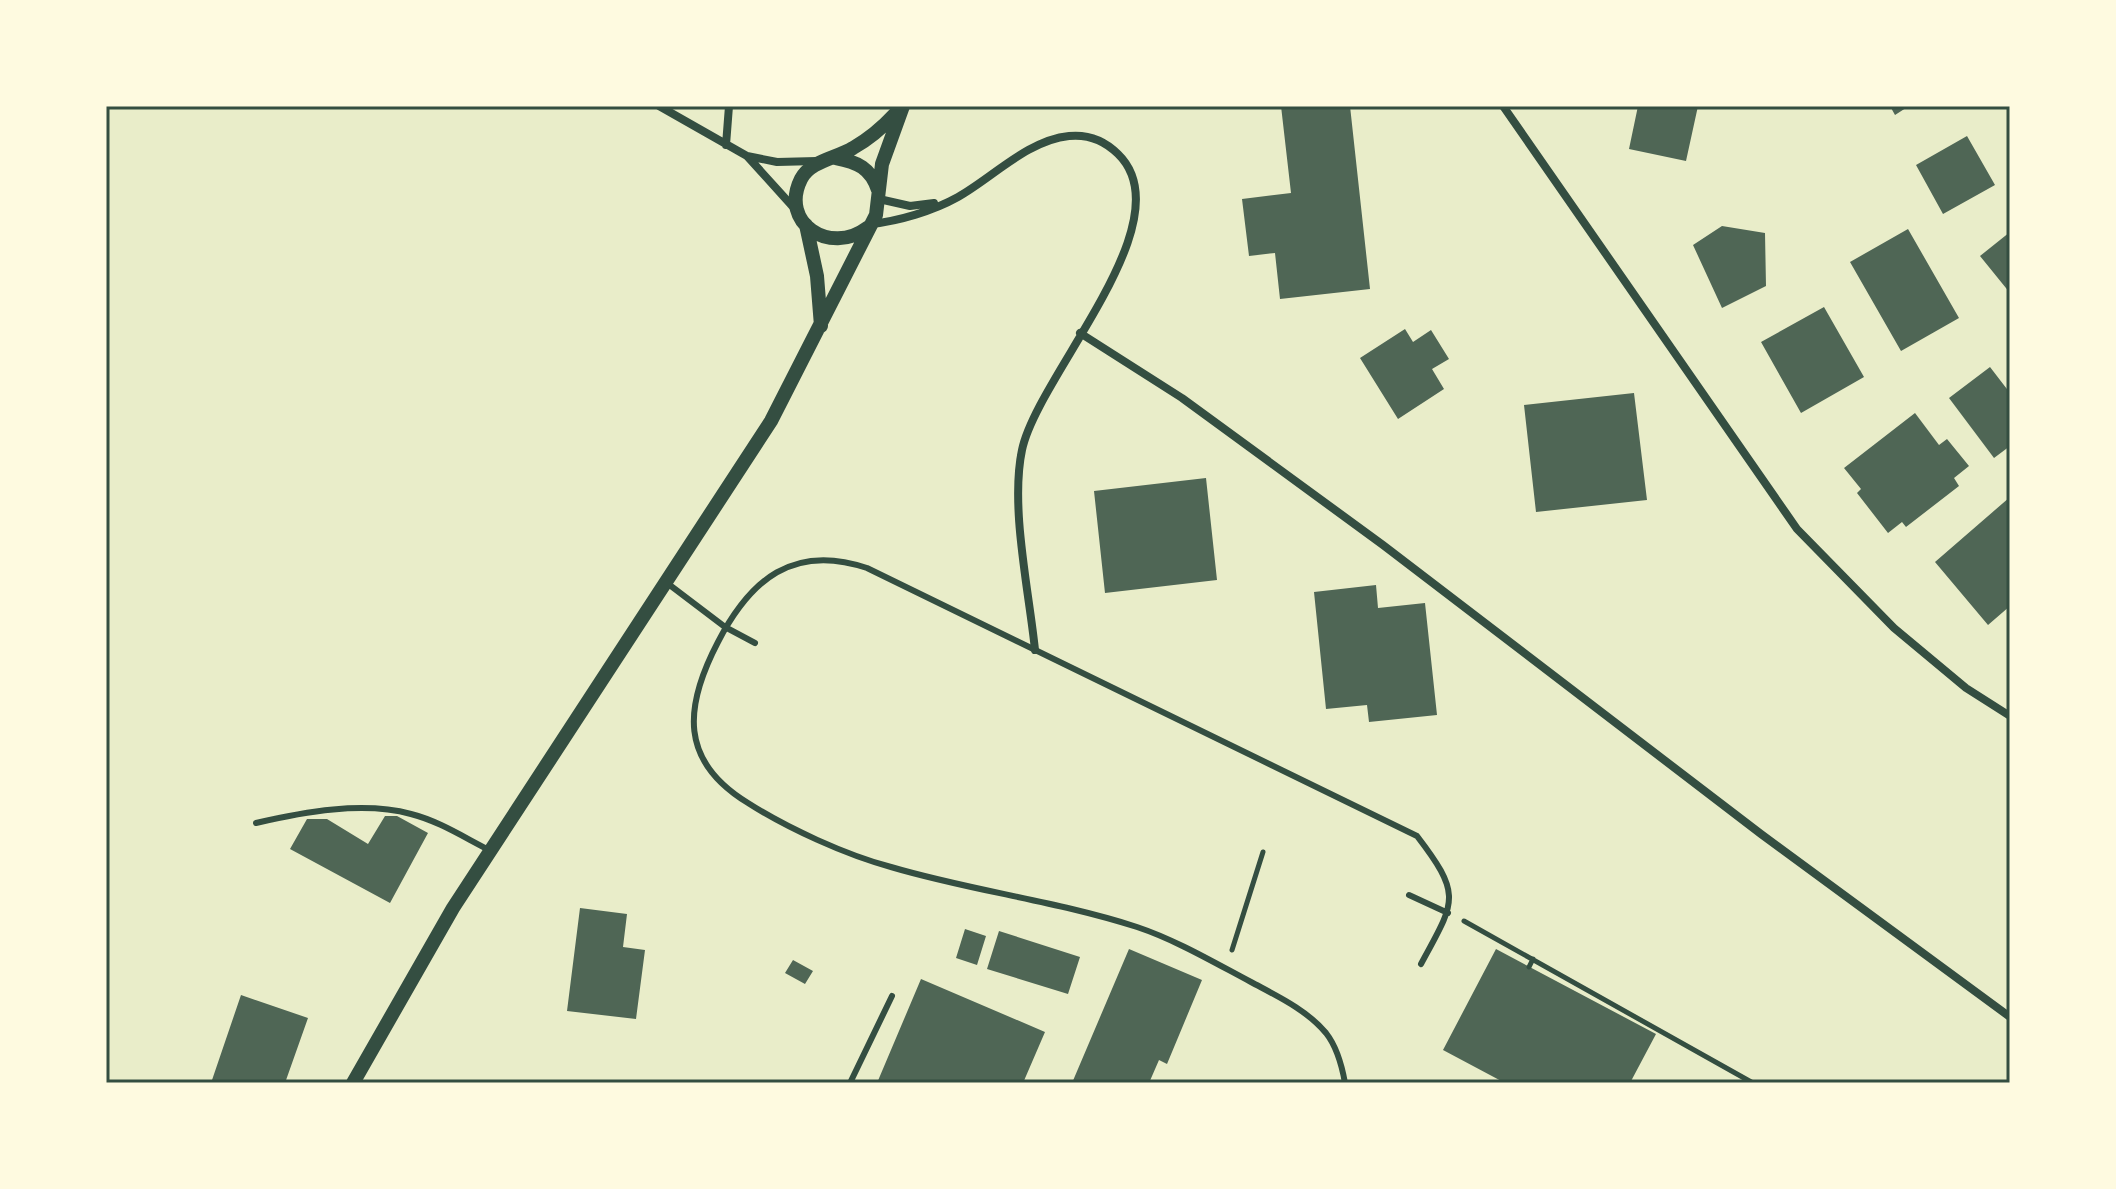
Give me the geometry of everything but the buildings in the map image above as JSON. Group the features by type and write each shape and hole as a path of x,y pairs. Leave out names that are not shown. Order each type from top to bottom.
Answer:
{"street":[{"path":"659,106 747,156 779,187 804,221 825,238 842,241 869,226 937,207 1041,145 1059,138 1096,139 1122,157 1136,184 1137,209 1133,231 1033,415 1020,460 1019,496 1035,650"},
{"path":"726,145 729,106"},
{"path":"821,329 817,276 804,221 797,206 800,181 811,167 874,135 903,106"},
{"path":"353,1083 453,908 755,448 821,329 869,226 879,197 886,147 903,106"},
{"path":"1503,106 1680,365 1797,529 1894,628 1966,688 2010,716"},
{"path":"747,156 794,163 832,159 856,162 867,170 879,197 910,206 958,197"},
{"path":"1080,333 1182,398 1383,545 1761,834 2010,1017"}],"lane":[{"path":"1345,1083 1341,1062 1327,1034 1307,1015 1227,969 1139,928 888,867 747,802 712,773 694,735 692,711 698,683 725,627 746,594 767,577 800,563 831,560 867,568 1417,836 1451,886 1448,913 1421,964"},
{"path":"667,583 725,627 755,643"},
{"path":"256,823 316,812 399,811 430,820 491,851"},
{"path":"1409,895 1448,913"},
{"path":"850,1083 892,996"}],"path":[{"path":"1227,969 1263,852"},
{"path":"1448,913 1753,1083"},
{"path":"1529,967 1533,959"}]}
